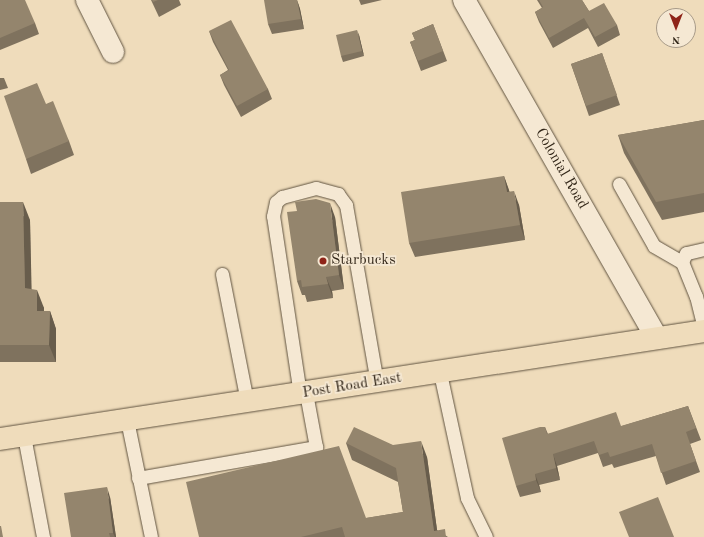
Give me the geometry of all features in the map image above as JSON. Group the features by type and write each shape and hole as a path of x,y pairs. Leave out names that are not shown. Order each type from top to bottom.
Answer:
{"main road":[{"name":"Post Road East","path":"0,439 440,373 704,329"}],"street":[{"path":"87,0 113,52"},
{"name":"Colonial Road","path":"464,0 657,338"}],"lane":[{"path":"619,184 654,246 682,262 696,296 704,329"},
{"path":"138,478 316,447 303,393 273,230 274,206 282,197 316,188 328,190 346,205 377,382"},
{"path":"682,262 686,253 704,249"},
{"path":"222,274 247,402"},
{"path":"440,373 467,498 486,537"},
{"path":"127,420 151,537"},
{"path":"24,436 43,537"}],"building":[{"path":"0,0 25,0 35,23 0,38"},
{"path":"264,0 297,0 301,19 268,24"},
{"path":"539,0 582,0 589,11 604,3 617,25 595,37 584,18 549,38 535,12 543,7"},
{"path":"231,20 268,89 237,106 220,75 229,70 209,31"},
{"path":"433,24 443,51 418,61 410,42 415,40 412,33"},
{"path":"357,30 362,51 341,56 336,35"},
{"path":"602,53 617,95 586,106 571,64"},
{"path":"37,83 46,104 53,101 69,141 26,159 4,96"},
{"path":"704,120 704,193 656,202 618,135"},
{"path":"504,176 507,192 514,191 520,225 409,243 401,192"},
{"path":"316,199 330,203 339,275 326,277 328,284 302,287 301,280 297,281 287,212 297,211 295,202"},
{"path":"0,202 23,202 25,288 37,290 37,311 50,311 49,345 0,345"},
{"path":"688,406 696,428 686,432 696,461 661,473 652,444 610,457 608,452 599,455 594,441 553,454 556,468 535,474 536,480 516,486 502,438 540,427 545,427 547,434 616,412 621,426"},
{"path":"354,427 393,445 421,441 434,531 445,529 446,537 345,537 342,527 301,537 199,537 186,482 339,446 366,518 403,512 396,468 346,443"},
{"path":"107,487 113,533 109,533 110,537 71,537 64,493"},
{"path":"658,497 674,537 629,537 619,512"},
{"path":"1,526 3,537 0,537"}],"place":[{"name":"Starbucks","path":"323,261"}]}
